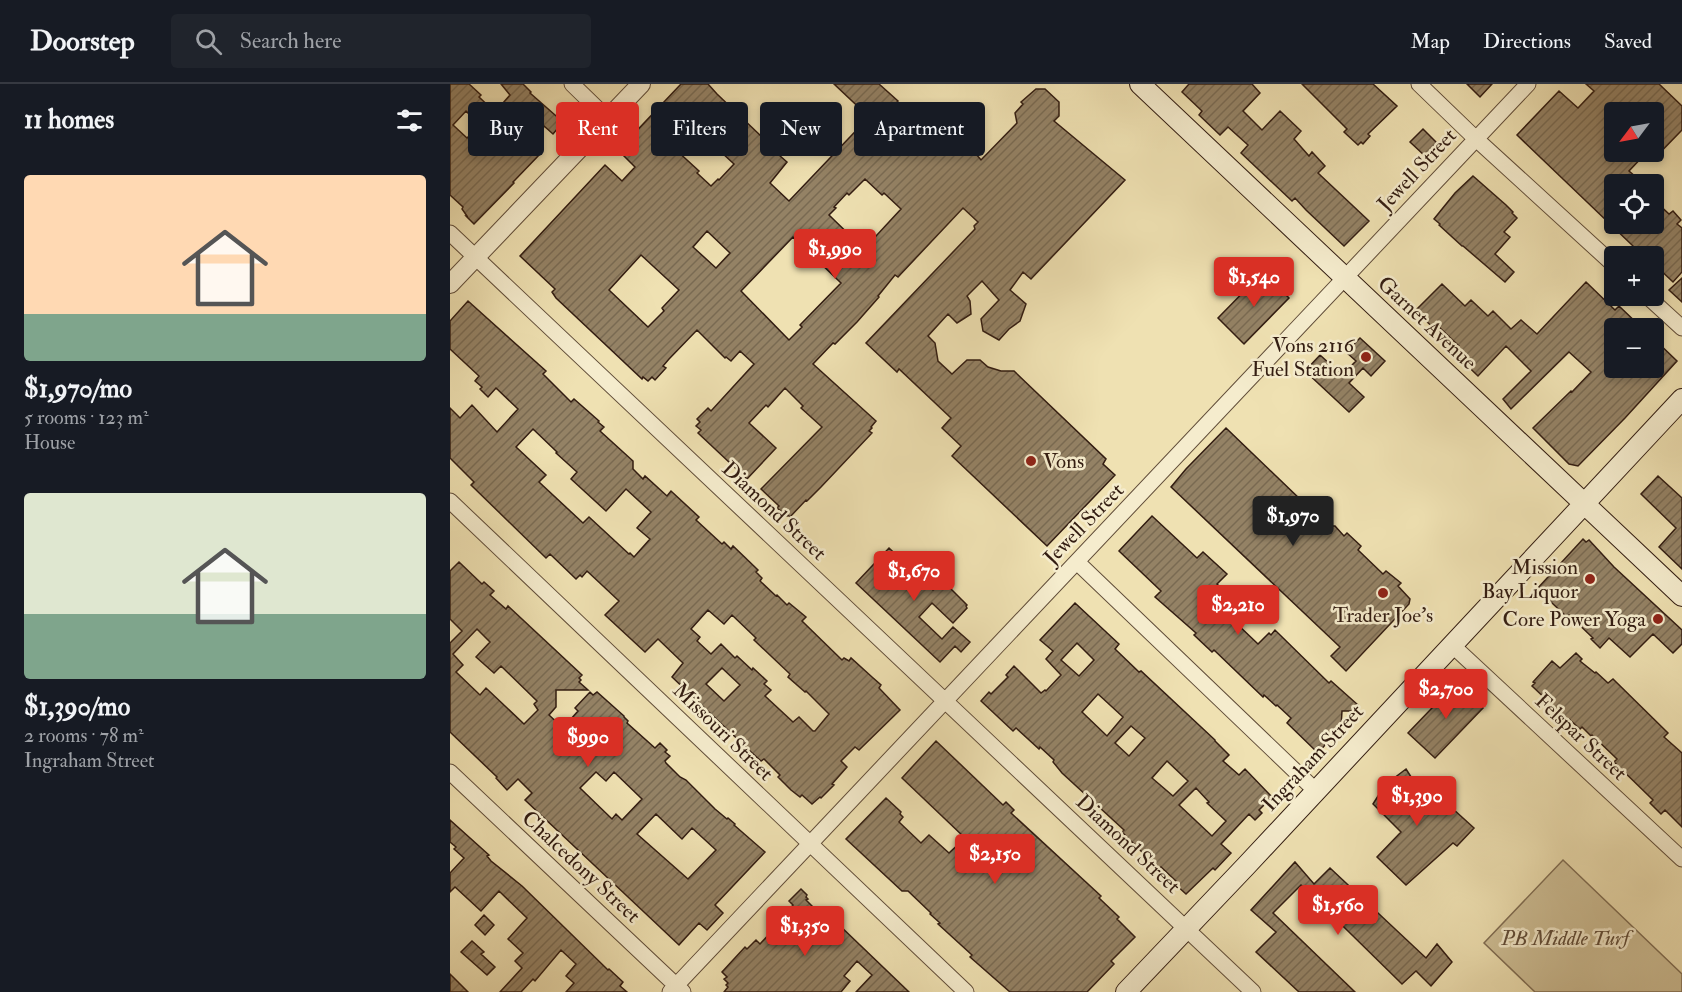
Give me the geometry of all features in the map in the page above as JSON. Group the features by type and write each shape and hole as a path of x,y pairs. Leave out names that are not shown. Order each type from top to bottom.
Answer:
{"main road":[{"name":"Garnet Avenue","path":"1140,84 1682,596"},
{"name":"Ingraham Street","path":"1125,992 1682,399"}],"street":[{"path":"572,84 591,102"},
{"path":"624,102 641,84"},
{"path":"1419,84 1604,256"},
{"name":"Jewell Street","path":"676,990 810,844 1528,84"},
{"path":"450,284 572,156"},
{"name":"Diamond Street","path":"450,233 1253,992"},
{"path":"1658,306 1682,328"},
{"name":"Missouri Street","path":"450,501 966,992"},
{"path":"1077,562 1316,791"},
{"name":"Felspar Street","path":"1452,645 1682,859"},
{"name":"Chalcedony Street","path":"450,772 676,990"}],"green space":[{"name":"PB Middle Turf","path":"1563,860 1682,974 1682,992 1535,992 1484,943"}],"building":[{"path":"450,84 469,84 481,95 479,97 484,102 468,102 468,113 466,111 453,125 468,137 468,156 538,156 474,224 466,216 463,207 450,195"},
{"path":"501,84 523,84 540,102 504,102 510,95"},
{"path":"681,84 708,84 725,102 664,102"},
{"path":"834,84 879,84 898,101 854,103"},
{"path":"1189,84 1252,84 1260,93 1243,111 1262,130 1280,111 1301,131 1294,139 1309,156 1312,152 1325,166 1318,173 1369,221 1344,246 1295,198 1292,201 1241,153 1248,145 1228,127 1220,135 1199,115 1202,111 1182,92"},
{"path":"1302,84 1373,84 1397,106 1368,134 1370,136 1363,144 1361,142 1358,145 1344,132 1347,129"},
{"path":"1467,84 1492,84 1480,97"},
{"path":"1586,84 1659,84 1682,106 1682,130 1664,149 1664,102 1604,102 1604,162 1638,162 1629,171 1632,174 1604,174 1604,218 1517,135 1559,91 1578,108 1594,91"},
{"path":"1036,89 1045,89 1059,102 1059,116 1054,121 1125,180 1031,279 1023,272 1010,290 1026,304 1020,321 999,340 983,331 981,319 999,300 982,281 967,296 970,301 971,314 957,323 948,314 928,336 935,343 938,361 952,374 967,360 980,360 988,367 1001,371 1014,371 1106,459 1103,464 1115,475 1047,546 952,456 961,446 942,428 951,418 899,369 897,372 866,343 975,229 974,226 978,222 963,208 898,277 895,275 857,322 813,364 876,421 869,431 872,433 807,501 790,517 787,516 761,489 822,427 801,408 803,406 785,388 749,423 776,448 747,479 698,433 701,430 696,426 700,422 697,419 708,408 711,411 754,364 740,351 731,361 725,358 697,330 663,366 666,368 655,380 652,377 648,381 643,377 642,379 556,298 552,292 555,289 520,256 605,165 622,181 635,167 624,156 639,156 639,128 651,116 651,156 683,156 711,186 734,164 725,156 748,156 748,124 760,135 760,156 780,156 787,162 770,183 789,201 832,156 842,156 842,145 854,133 854,156 978,156 981,160 1017,123 1015,113 1023,104 1021,102","holes":["865,179 901,209 864,249 829,215 847,193 849,195","707,231 730,253 716,268 693,247","793,237 841,283 800,325 802,327 789,340 741,291","641,255 679,290 662,308 664,311 648,327 609,290"]},
{"path":"544,105 556,116 556,130 553,134 544,126"},
{"path":"1423,129 1437,143 1425,156 1410,142"},
{"path":"1473,176 1506,205 1517,218 1504,232 1510,237 1495,254 1514,272 1505,282 1434,219 1455,193"},
{"path":"1664,209 1669,214 1673,211 1681,220 1677,224 1682,228 1682,272 1673,282 1664,273 1664,246 1633,246 1620,234 1664,234"},
{"path":"1263,272 1289,298 1244,344 1218,318"},
{"path":"1682,278 1682,302 1669,290"},
{"path":"1586,282 1604,299 1604,306 1611,306 1615,310 1619,306 1632,318 1604,318 1604,378 1661,378 1578,466 1569,464 1533,428 1591,372 1569,352 1511,409 1503,399 1531,371 1506,346 1478,376 1453,352 1459,346 1439,327 1436,330 1415,311 1442,284 1465,306 1471,300 1488,316 1493,311 1511,329 1521,320 1537,334"},
{"path":"468,301 546,371 543,374 571,402 574,399 599,421 604,427 600,431 633,461 633,469 643,479 645,476 667,496 671,491 699,517 696,520 722,544 724,542 731,549 733,546 758,570 756,572 762,578 760,581 776,596 806,617 802,621 842,660 844,658 849,661 851,658 881,685 879,688 900,710 859,750 855,747 841,761 847,767 821,798 812,804 802,795 800,797 791,790 764,759 761,761 672,677 683,663 658,639 645,652 605,615 619,601 587,571 582,577 580,575 576,579 550,554 546,558 471,485 474,482 450,458 450,408 460,418 472,405 497,432 518,409 496,388 488,397 480,389 482,387 475,381 479,376 450,349 450,321","holes":["533,429 577,472 571,479 606,511 626,489 651,512 637,528 650,539 634,557 589,517 583,523 539,482 546,475 516,447","708,610 724,624 732,615 756,638 754,640 790,674 788,677 829,714 815,731 799,717 793,722 765,696 771,690 764,684 767,681 753,668 752,670 737,656 735,658 721,644 711,654 697,641 700,637 691,629","722,668 740,685 724,701 706,684"]},
{"path":"1360,338 1385,361 1371,376 1363,368 1349,383 1364,397 1349,412 1305,371 1320,355 1342,375 1356,361 1346,352"},
{"path":"1664,349 1677,361 1664,375"},
{"path":"1226,428 1328,526 1335,526 1344,536 1347,533 1361,546 1358,550 1383,574 1386,571 1401,583 1398,586 1410,599 1409,604 1346,671 1331,656 1340,647 1171,487"},
{"path":"1658,476 1682,498 1682,569 1659,547 1676,528 1641,494"},
{"path":"1152,516 1197,558 1203,552 1227,574 1209,597 1235,624 1258,644 1275,630 1329,683 1331,681 1358,705 1353,711 1342,711 1341,727 1318,753 1287,723 1291,718 1264,695 1263,697 1214,650 1212,652 1194,635 1196,633 1155,597 1161,591 1119,551"},
{"path":"1583,539 1586,542 1589,540 1614,567 1682,630 1682,644 1673,653 1653,634 1630,657 1609,638 1600,648 1569,615 1567,617 1537,589"},
{"path":"889,548 933,590 942,580 967,605 967,608 953,623 932,603 919,617 942,639 953,627 970,642 961,652 955,646 940,662 856,583"},
{"path":"459,562 482,584 484,582 494,591 490,595 506,609 508,606 582,675 579,682 588,690 556,690 556,707 549,715 563,728 578,711 575,708 590,692 593,695 597,692 655,748 660,743 670,756 665,761 666,763 765,852 715,905 723,913 707,930 699,923 679,945 525,800 532,793 518,779 507,790 497,777 450,732 450,643 462,631 450,619 450,571","holes":["477,629 490,642 476,657 494,673 501,666 537,701 534,704 538,710 524,724 486,688 480,695 456,672 463,665 453,654","596,772 606,781 614,772 642,799 622,820 616,814 612,819 580,788","656,814 682,839 692,828 716,850 688,879 637,834"]},
{"path":"1075,603 1119,644 1115,649 1215,740 1229,755 1223,761 1239,775 1245,769 1272,797 1259,810 1262,813 1255,820 1249,814 1221,844 1231,853 1186,894 1175,884 1177,882 1152,862 1122,832 1124,830 1062,773 1053,762 1054,760 1016,728 1013,731 981,701 1008,677 1006,675 1014,666 1041,693 1046,691 1061,675 1046,659 1053,651 1040,640","holes":["1077,643 1094,660 1079,676 1061,660","1098,694 1123,717 1107,736 1082,712","1131,726 1145,738 1129,756 1115,743","1167,761 1188,781 1173,796 1152,778","1196,788 1209,802 1207,803 1226,821 1212,836 1179,805"]},
{"path":"1576,653 1582,659 1580,661 1608,683 1613,679 1668,733 1664,737 1682,753 1682,827 1665,810 1661,814 1650,803 1653,800 1614,762 1617,759 1592,735 1568,720 1532,686 1552,661 1560,668"},
{"path":"1456,683 1483,708 1435,758 1408,733"},
{"path":"936,741 1003,805 1006,802 1014,810 1011,813 1101,896 1099,898 1119,917 1117,919 1135,937 1111,961 1114,964 1087,992 1010,992 970,957 972,955 938,924 940,923 908,891 902,891 846,839 886,798 901,812 903,817 899,822 921,843 929,835 949,853 965,838 902,778"},
{"path":"1406,769 1425,799 1431,793 1449,812 1453,809 1474,828 1457,846 1453,843 1406,885 1377,857 1401,832 1373,804 1385,785"},
{"path":"450,820 489,855 487,856 491,861 522,886 623,982 620,986 627,992 566,992 574,983 566,976 576,964 561,950 535,981 533,979 521,992 500,992 522,968 515,961 523,953 508,939 527,918 499,891 481,911 455,887 450,892 450,873 464,858 450,842"},
{"path":"1295,862 1314,884 1330,868 1426,958 1437,944 1452,962 1431,986 1416,971 1402,984 1301,885 1273,913 1355,992 1299,992 1256,952 1276,932 1251,910"},
{"path":"801,889 807,895 806,900 820,914 824,910 829,914 831,912 839,919 836,922 909,992 856,992 872,975 857,961 844,976 850,981 841,992 724,992 728,983 724,979 727,977 722,972 745,947 747,949 756,940 760,944 793,905 789,901"},
{"path":"484,915 494,925 485,935 475,925"},
{"path":"472,941 484,952 481,954 495,967 487,975 461,952"},
{"path":"450,974 468,992 450,992"}],"place":[{"name":"Vons 2116 Fuel Station","path":"1366,357"},
{"name":"Vons","path":"1031,461"},
{"name":"Mission Bay Liquor","path":"1590,579"},
{"name":"Trader Joe's","path":"1383,593"},
{"name":"Core Power Yoga","path":"1658,619"}]}
